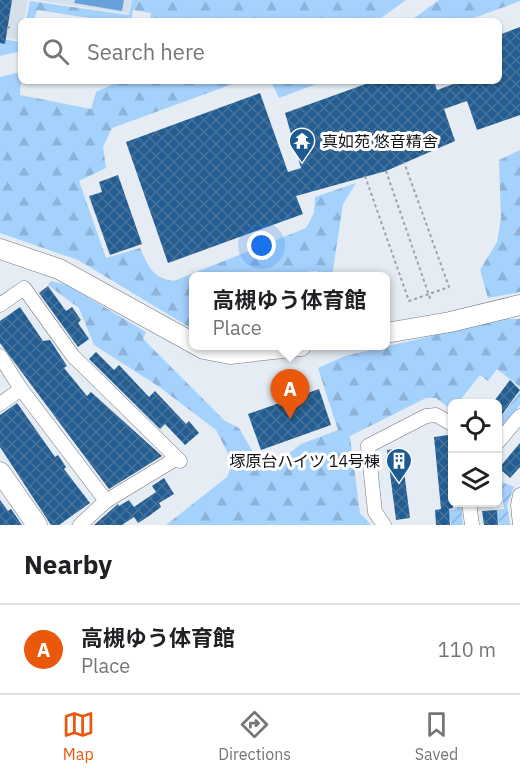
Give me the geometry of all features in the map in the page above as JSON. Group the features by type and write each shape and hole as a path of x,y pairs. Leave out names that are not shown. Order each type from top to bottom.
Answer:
{"street":[{"path":"0,249 65,272 189,341"},
{"path":"0,304 24,288 73,356 179,460 106,501 80,525"},
{"path":"390,332 450,322 499,308 520,305"},
{"path":"209,350 231,354 262,350"},
{"path":"0,356 21,389 106,501"},
{"path":"0,404 21,389"},
{"path":"384,525 375,512 368,446 426,416 436,415 448,421"},
{"path":"502,437 520,416"},
{"path":"0,472 37,525"},
{"path":"520,495 518,505 520,525"},
{"path":"470,507 472,525"}],"path":[{"path":"7,27 13,28"},
{"path":"365,176 409,301 449,287 404,162"},
{"path":"386,171 431,301"}],"shaded area":[{"path":"0,0 28,0 25,18 18,18 18,40 0,37"},
{"path":"35,0 131,0 129,14"},
{"path":"75,0 124,0 122,11 74,3"}],"green space":[{"path":"132,0 406,0 381,18 150,18 151,13 133,10 132,18 89,18 37,10 35,18 27,18 30,1 129,15"},
{"path":"439,0 520,0 474,18 414,18"},
{"path":"0,39 18,42 18,52 0,56"},
{"path":"18,73 20,95 91,109 96,92 113,84 233,84 112,128 103,147 106,168 79,181 106,258 140,248 149,266 161,277 174,281 189,275 189,327 78,260 0,233 0,77"},
{"path":"272,84 316,84 279,98"},
{"path":"520,150 520,292 488,298 480,270 497,242 501,218 499,160"},
{"path":"356,183 343,204 333,272 196,272 306,228 314,213 315,197"},
{"path":"51,281 67,285 146,332 143,339 225,421 239,428 253,452 273,460 283,458 301,444 338,430 318,368 345,356 371,350 390,350 390,346 505,319 520,319 520,387 497,369 488,381 480,375 461,399 448,399 448,407 436,398 426,398 350,436 360,513 371,525 166,525 227,477 233,463 216,430 158,386 94,345 79,308 48,285"},
{"path":"520,392 520,405 502,426 502,416"},
{"path":"502,482 514,487 507,505 510,525 499,525 497,510 504,509"},
{"path":"457,507 461,507 463,525 451,525 449,510 457,509"}],"building":[{"path":"0,0 12,0 5,44 0,43"},
{"path":"520,27 520,115 477,130 467,101 444,109 455,141 386,171 296,196 303,214 168,263 126,142 260,93 288,172 301,168 285,113 366,84 435,84 437,90 454,84 502,84 502,34"},
{"path":"118,175 142,244 110,255 89,196 102,192 99,182"},
{"path":"48,286 66,311 72,307 81,320 78,323 89,339 78,347 39,293"},
{"path":"20,307 43,341 50,340 67,366 64,368 87,396 91,392 162,456 109,489 0,343 0,321"},
{"path":"96,352 114,370 119,365 149,397 155,391 186,424 189,421 199,433 185,445 165,424 160,429 89,359"},
{"path":"510,380 520,390 502,415 502,399 496,399"},
{"path":"319,389 331,425 261,450 248,414"},
{"path":"17,403 55,457 58,455 66,467 64,469 90,503 59,525 51,525 0,447 0,415"},
{"path":"448,435 448,507 453,507 449,509 450,525 436,525 435,510 441,509 434,437"},
{"path":"520,443 520,467 510,478 502,471 502,464"},
{"name":"塚原台ハイツ 14号棟","path":"401,448 410,518 396,520 387,450"},
{"path":"164,478 174,494 159,503 161,507 149,516 138,523 134,517 122,525 94,525 118,504 119,506 129,500 134,507 156,492 152,486"},
{"path":"0,500 8,511 11,509 22,525 0,525"},
{"path":"497,510 498,525 484,525 482,511"}],"place":[{"name":"真如苑 悠音精舎","path":"302,164"},
{"name":"高槻ゆう体育館","path":"290,419"},
{"name":"塚原台ハイツ 14号棟","path":"399,484"}]}
